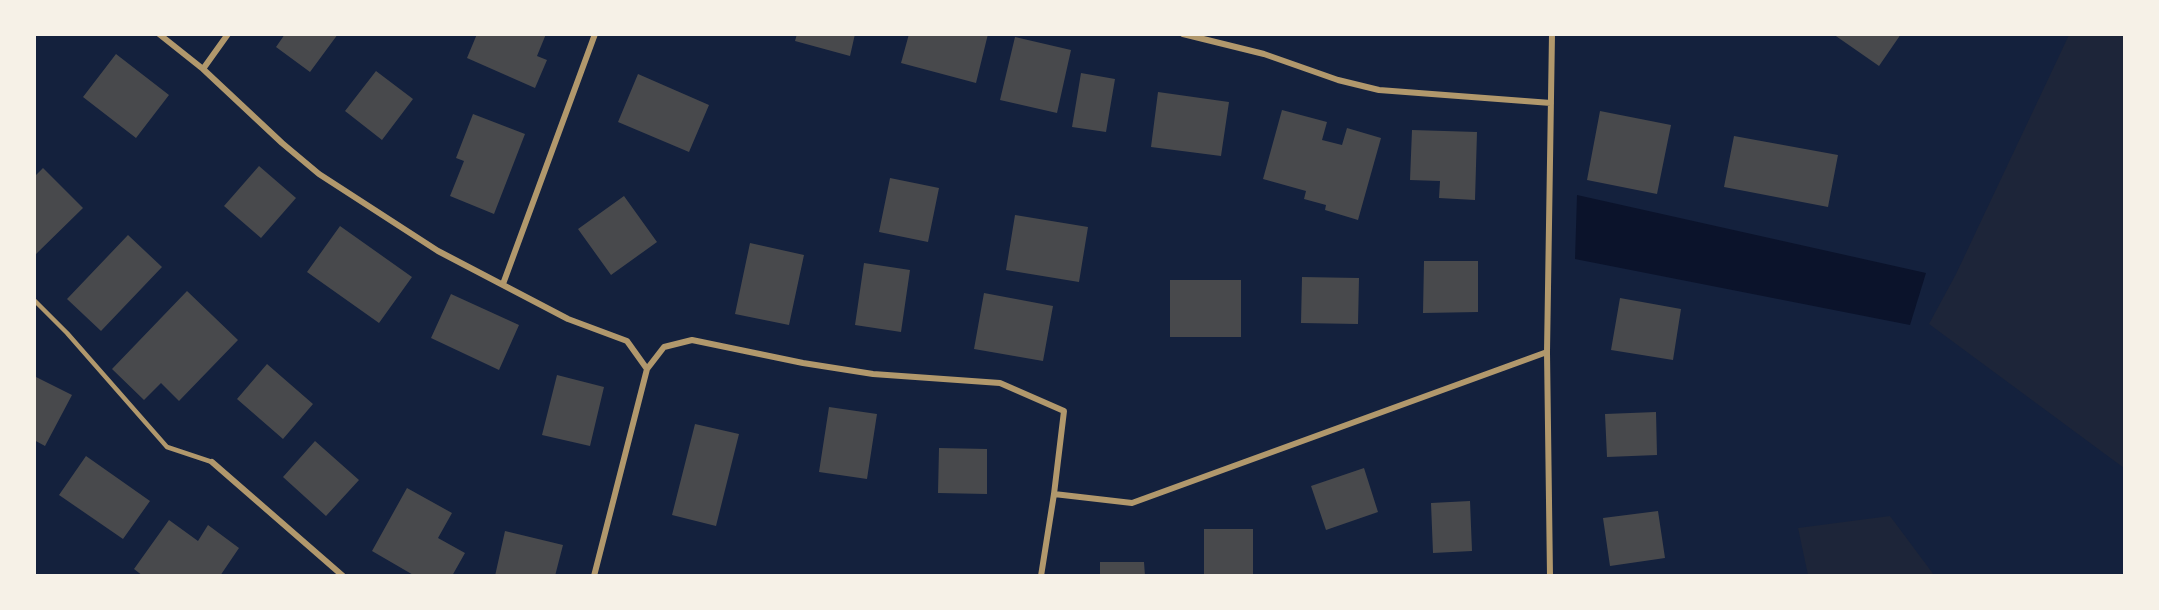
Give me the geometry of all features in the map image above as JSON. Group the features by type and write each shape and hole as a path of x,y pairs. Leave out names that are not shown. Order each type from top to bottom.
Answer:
{"street":[{"path":"159,34 202,69 282,144 319,174 438,251 568,319 627,341 647,369"},
{"path":"202,69 228,34"},
{"path":"503,284 595,34"},
{"path":"1183,34 1264,54 1338,80 1379,90 1551,103"},
{"path":"1550,576 1547,352 1552,34"},
{"path":"594,576 647,369 664,347 692,340 803,363 873,374 1000,383 1064,411 1041,576"},
{"path":"1054,494 1132,503 1547,352"},
{"path":"212,462 343,576"}],"lane":[{"path":"34,300 67,333 167,447 212,462"}],"shaded area":[{"path":"2069,35 2124,35 2124,468 1929,324 1956,274"},
{"path":"1577,195 1926,273 1910,325 1575,259"},
{"path":"1890,516 1934,575 1808,575 1798,528"}],"building":[{"path":"285,34 338,34 310,72 276,47"},
{"path":"477,34 546,34 537,56 547,60 535,88 467,58"},
{"path":"797,34 855,34 850,56 795,41"},
{"path":"909,34 988,34 976,83 901,63"},
{"path":"1833,34 1901,34 1879,66"},
{"path":"1015,37 1071,50 1057,113 1000,100"},
{"path":"116,54 169,95 136,138 83,97"},
{"path":"376,71 413,99 382,140 345,111"},
{"path":"1081,73 1115,79 1106,132 1072,127"},
{"path":"638,74 709,105 689,152 618,122"},
{"path":"1158,92 1229,102 1221,156 1151,147"},
{"path":"1282,110 1327,122 1322,140 1342,145 1347,128 1381,138 1358,220 1325,210 1326,205 1304,199 1306,191 1263,179"},
{"path":"1600,111 1671,125 1657,194 1587,180"},
{"path":"473,114 525,134 494,214 450,196 464,161 456,158"},
{"path":"1412,130 1477,132 1475,200 1439,198 1440,181 1410,180"},
{"path":"1734,136 1838,155 1828,207 1724,187"},
{"path":"259,166 296,198 261,238 224,206"},
{"path":"43,168 83,208 34,256 34,177"},
{"path":"890,178 939,188 928,242 879,232"},
{"path":"624,196 657,242 611,275 578,229"},
{"path":"1015,215 1088,227 1079,282 1006,270"},
{"path":"340,226 412,277 379,323 307,272"},
{"path":"128,235 162,267 101,331 67,299"},
{"path":"750,243 804,255 789,325 735,314"},
{"path":"1424,261 1478,261 1478,312 1423,313"},
{"path":"864,263 910,270 901,332 855,325"},
{"path":"1302,277 1359,278 1358,324 1301,323"},
{"path":"1170,280 1241,280 1241,337 1170,337"},
{"path":"187,291 238,340 179,401 161,383 144,400 112,369"},
{"path":"984,293 1053,306 1043,361 974,349"},
{"path":"451,294 519,325 499,370 431,338"},
{"path":"1620,298 1681,309 1673,360 1611,350"},
{"path":"267,364 313,404 283,439 237,399"},
{"path":"557,375 604,387 590,446 542,435"},
{"path":"34,376 72,395 45,446 34,440"},
{"path":"829,407 877,414 867,479 819,472"},
{"path":"1656,412 1657,455 1607,457 1605,414"},
{"path":"695,424 739,434 716,526 672,515"},
{"path":"315,441 359,480 326,516 283,477"},
{"path":"939,448 987,449 987,494 938,493"},
{"path":"86,456 150,501 123,539 59,495"},
{"path":"1364,468 1378,512 1326,530 1311,486"},
{"path":"407,488 452,513 438,538 465,553 452,576 415,576 372,551"},
{"path":"1470,501 1472,551 1433,553 1431,503"},
{"path":"1658,511 1665,558 1610,566 1603,518"},
{"path":"169,520 198,541 208,525 239,548 220,576 143,576 134,569"},
{"path":"1204,529 1253,529 1253,576 1204,576"},
{"path":"505,531 563,545 555,576 495,576"},
{"path":"1100,562 1144,562 1145,576 1100,576"}]}
